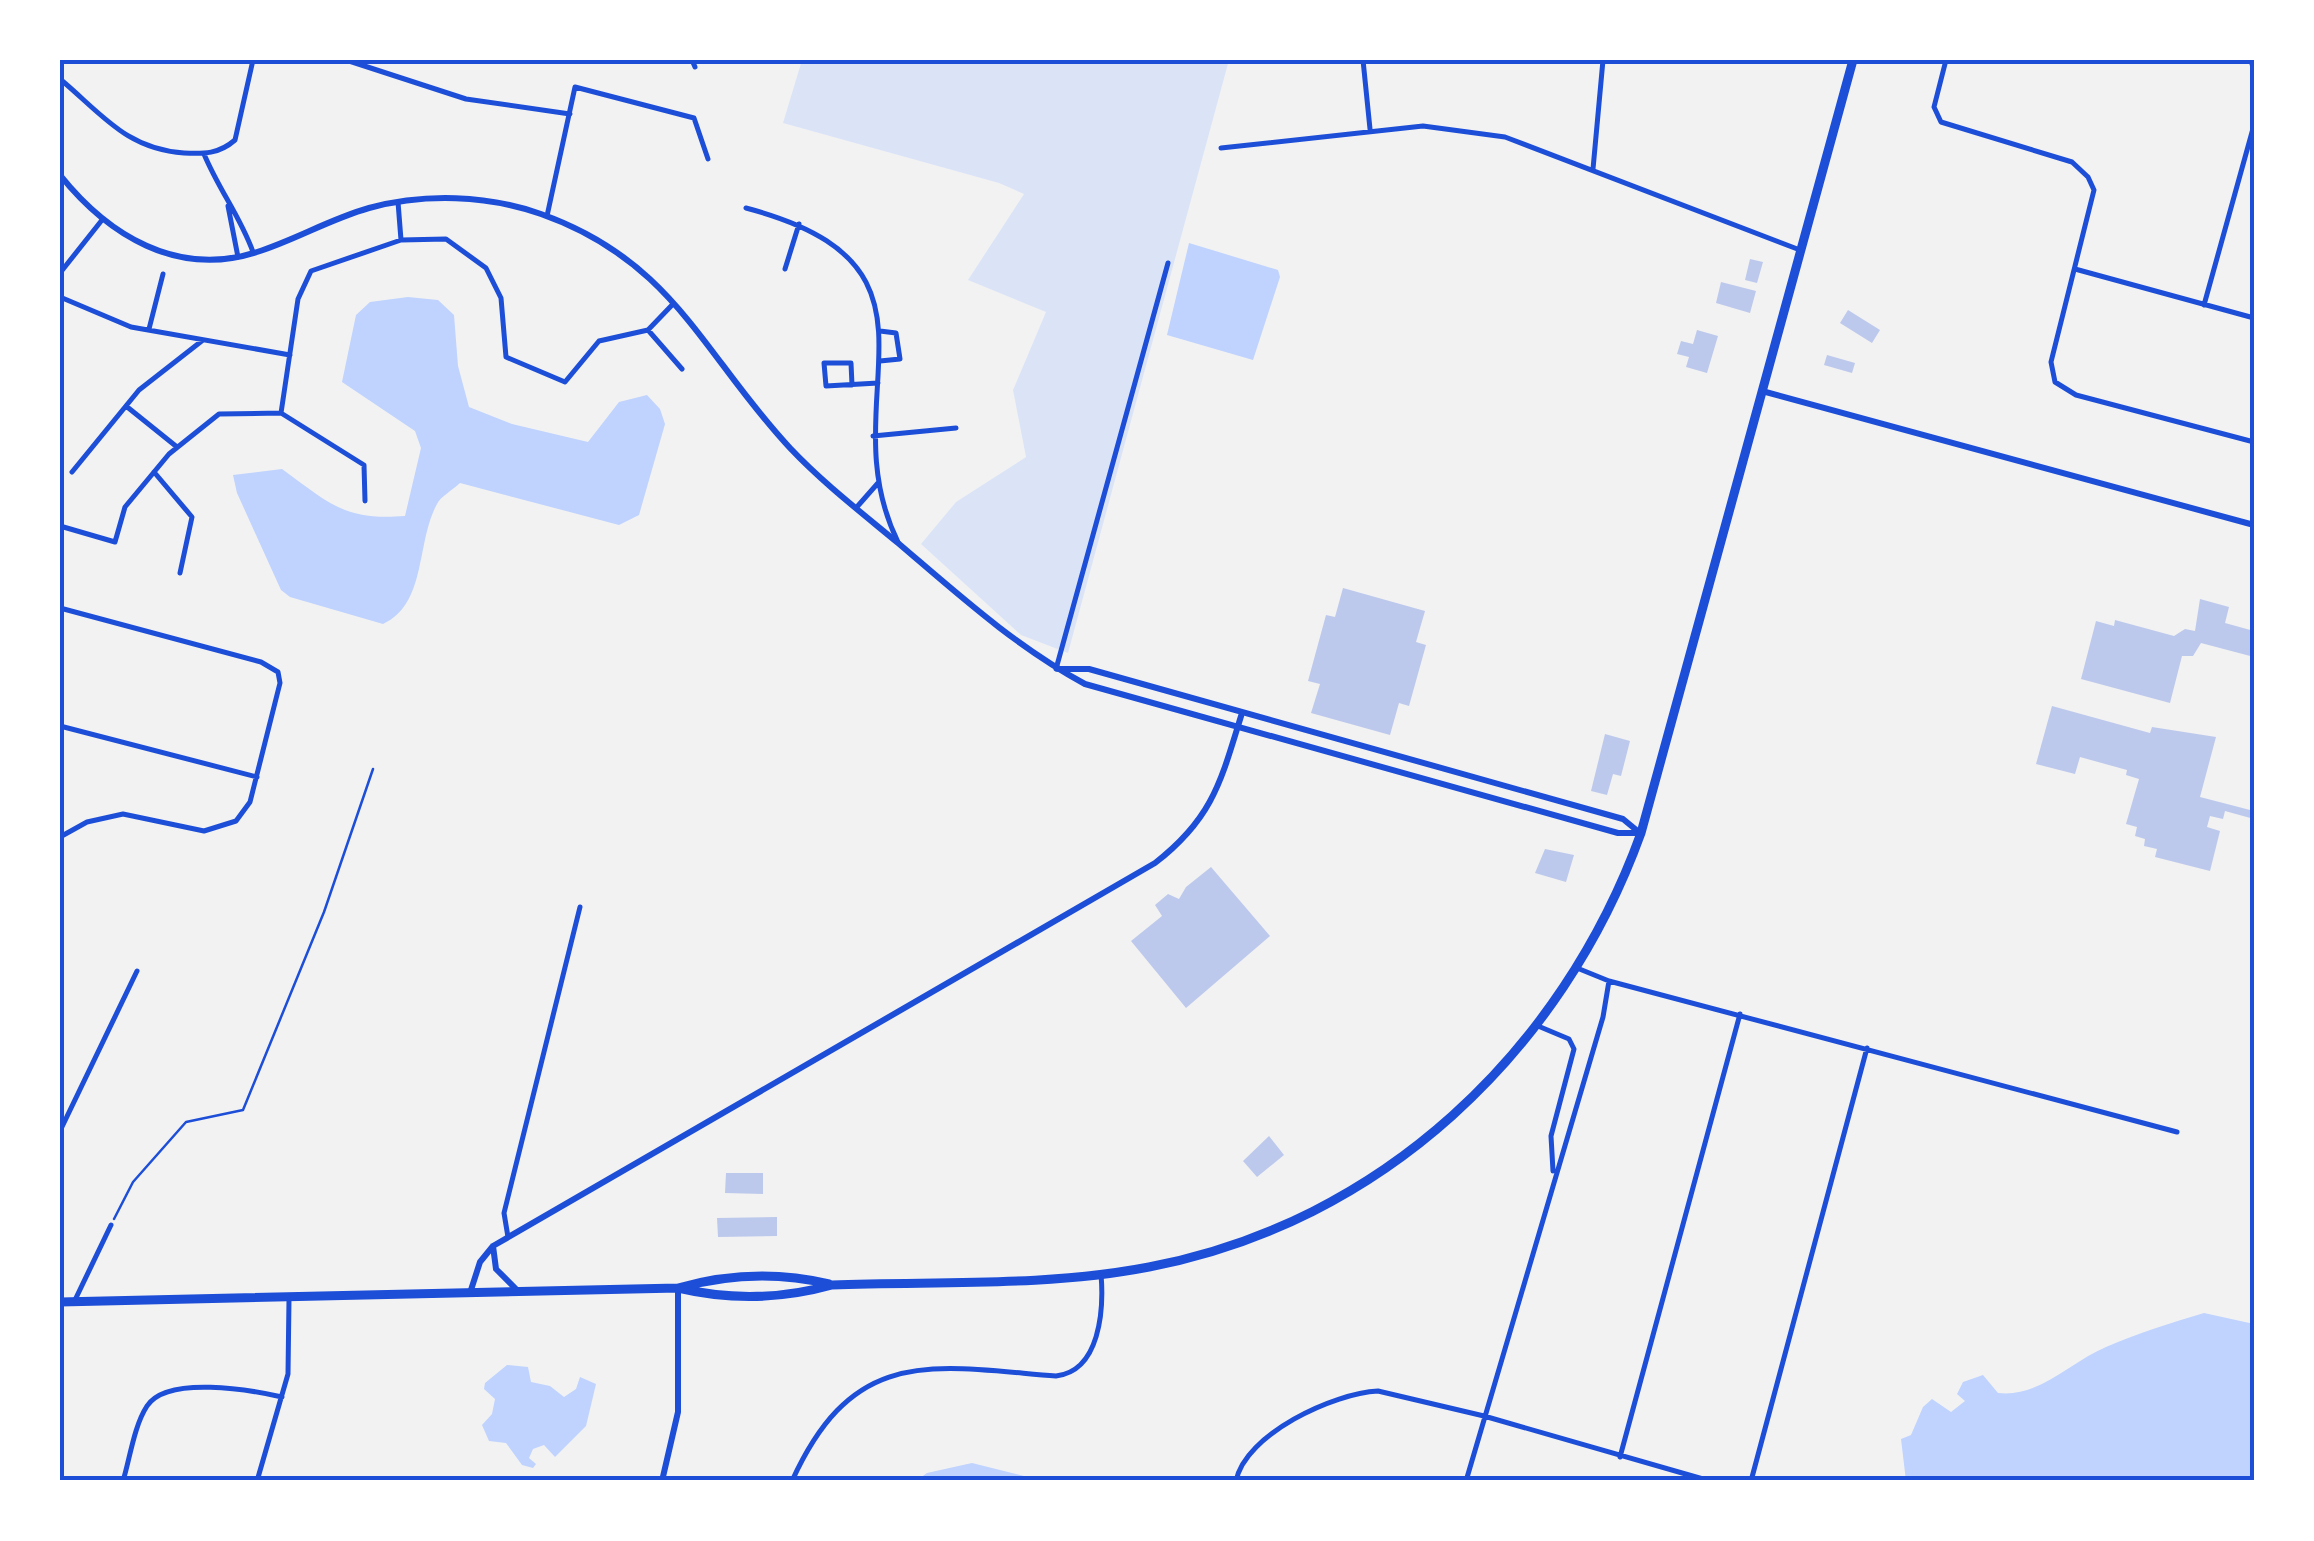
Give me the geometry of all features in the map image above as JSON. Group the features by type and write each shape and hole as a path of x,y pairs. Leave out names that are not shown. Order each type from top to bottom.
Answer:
{"main road":[{"path":"678,1288 715,1297 798,1295 832,1285 1101,1274 1152,1267 1213,1250 1332,1202 1387,1168 1487,1086 1538,1026 1577,968 1620,889 1641,834 1853,60"},
{"path":"60,1302 678,1288 716,1278 795,1276 832,1285"}],"street":[{"path":"60,80 132,142 170,152 204,154 226,148 235,140 254,60"},
{"path":"346,60 466,99 570,114"},
{"path":"1363,60 1370,129"},
{"path":"1593,169 1603,60"},
{"path":"1946,60 1935,96 1936,114 1951,128 2072,162 2088,177 2094,204 2051,362 2055,382 2076,395 2254,442"},
{"path":"2251,60 2254,72"},
{"path":"547,216 575,87 694,118 708,159"},
{"path":"2204,305 2254,125"},
{"path":"1221,148 1423,126 1505,137 1801,250"},
{"path":"204,154 228,206 238,257"},
{"path":"60,175 102,220 149,249 176,258 254,254 332,220 398,202 466,198 507,204 547,216 615,250 676,302 791,450 982,617 1056,669 1085,684 1618,833 1641,834"},
{"path":"398,202 401,240"},
{"path":"228,206 238,212 254,254"},
{"path":"746,208 799,224 843,249 864,275 880,331 873,436 878,483 900,545"},
{"path":"60,273 102,220"},
{"path":"785,269 799,224"},
{"path":"281,413 298,299 312,271 401,240 446,239 486,268 501,298 506,357 565,382 599,340 648,330 676,302"},
{"path":"1056,669 1168,263"},
{"path":"2075,269 2254,318"},
{"path":"149,330 163,274"},
{"path":"60,297 103,318 149,330 290,355"},
{"path":"648,330 682,369"},
{"path":"880,331 896,334 900,340 900,358 880,361"},
{"path":"72,472 139,390 203,340"},
{"path":"852,385 853,366 845,360 824,363 826,386 852,385 878,383"},
{"path":"1762,391 2254,524"},
{"path":"126,406 178,446"},
{"path":"60,526 115,542 125,507 178,446 219,414 281,413 364,465 368,473 364,501"},
{"path":"873,436 956,428"},
{"path":"154,472 192,517 180,573"},
{"path":"856,508 878,483"},
{"path":"60,608 261,662 278,672 280,696 245,812 217,830 190,830 123,814 87,822 60,837"},
{"path":"1056,669 1089,670 1623,820 1641,834"},
{"path":"470,1293 480,1262 493,1246 1155,863 1201,822 1216,796 1242,713"},
{"path":"60,726 257,776"},
{"path":"508,1237 504,1213 580,907"},
{"path":"1577,968 1610,981 2176,1132"},
{"path":"60,1131 136,971"},
{"path":"1466,1481 1603,1017 1610,981"},
{"path":"1620,1457 1740,1014"},
{"path":"1538,1026 1570,1039 1574,1048 1551,1136 1554,1174"},
{"path":"1751,1481 1867,1048"},
{"path":"74,1302 111,1225"},
{"path":"493,1246 496,1269 519,1292"},
{"path":"792,1481 820,1429 842,1406 877,1381 910,1368 1056,1376 1079,1369 1087,1359 1102,1309 1101,1274"},
{"path":"662,1481 678,1412 678,1288"},
{"path":"257,1481 290,1360 290,1299"},
{"path":"123,1481 144,1412 156,1396 178,1389 245,1388 282,1398"},
{"path":"1236,1481 1256,1442 1361,1392 1398,1394 1710,1481"}],"path":[{"path":"111,1225 133,1182 186,1122 243,1110 324,912 373,769"}],"shaded area":[{"path":"802,60 1229,60 1068,653 1021,635 921,544 956,502 1026,457 1013,390 1046,312 968,280 1024,194 999,183 783,123"}],"water":[{"path":"1189,243 1278,270 1280,277 1253,360 1167,335"},
{"path":"408,297 438,300 454,315 458,366 469,407 512,424 588,442 619,402 647,395 660,409 665,424 639,515 619,525 460,483 437,504 430,519 407,602 383,624 290,597 281,590 237,493 233,475 282,469 338,507 367,516 405,516 421,448 415,431 342,382 356,315 370,302"},
{"path":"2204,1313 2254,1324 2254,1481 1906,1481 1901,1439 1911,1435 1923,1407 1932,1399 1951,1412 1965,1401 1957,1394 1963,1382 1983,1375 1998,1393 2027,1390 2106,1347"},
{"path":"507,1365 528,1367 531,1382 550,1386 564,1397 576,1389 580,1377 596,1384 586,1426 555,1457 544,1445 533,1449 529,1458 536,1464 533,1468 522,1465 506,1443 489,1441 482,1425 492,1414 495,1399 484,1389 485,1383"},
{"path":"972,1463 1044,1481 916,1481 927,1473"}],"building":[{"path":"1750,259 1763,262 1757,283 1745,280"},
{"path":"1721,282 1756,291 1750,313 1716,303"},
{"path":"1848,310 1880,330 1872,343 1840,323"},
{"path":"1697,330 1718,336 1707,373 1686,367 1689,357 1677,354 1681,341 1693,344"},
{"path":"1827,355 1855,363 1852,373 1824,365"},
{"path":"1343,588 1425,611 1416,642 1426,645 1409,706 1399,703 1390,735 1311,713 1320,684 1308,681 1326,615 1335,617"},
{"path":"2200,599 2229,607 2225,623 2254,631 2254,657 2201,643 2193,656 2182,656 2170,703 2081,679 2096,621 2114,626 2115,620 2174,636 2185,629 2195,631"},
{"path":"2052,706 2150,733 2152,727 2216,737 2200,797 2254,811 2254,819 2225,811 2223,819 2210,816 2207,827 2220,831 2210,871 2155,857 2157,849 2144,846 2145,839 2135,836 2137,827 2126,824 2139,779 2126,775 2127,770 2080,757 2075,774 2036,764"},
{"path":"1605,734 1630,741 1621,776 1613,774 1607,795 1591,791"},
{"path":"1545,849 1574,855 1566,882 1535,873"},
{"path":"1211,867 1270,936 1186,1008 1131,941 1162,916 1155,905 1168,894 1179,899 1186,887"},
{"path":"1269,1136 1284,1155 1257,1177 1243,1161"},
{"path":"726,1173 763,1173 763,1194 725,1193"},
{"path":"777,1217 777,1236 718,1237 717,1218"}]}
